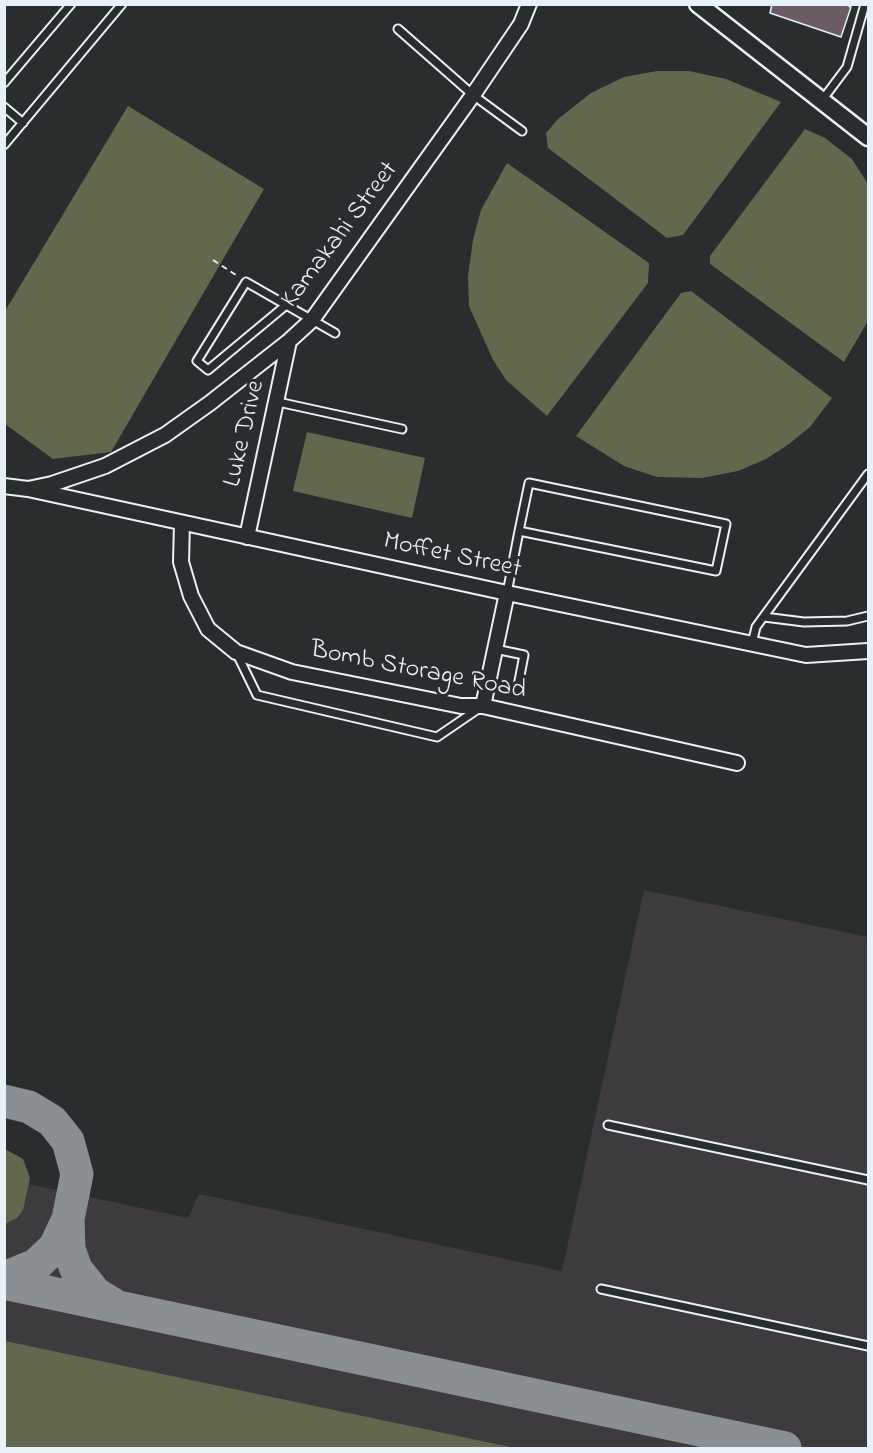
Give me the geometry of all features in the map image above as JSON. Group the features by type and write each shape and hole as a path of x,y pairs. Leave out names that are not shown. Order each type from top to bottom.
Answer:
{"street":[{"name":"Kamakahi Street","path":"4,486 28,489 52,484 105,466 165,435 210,403 312,320 473,95 521,24 529,4"},
{"path":"698,4 868,137"},
{"name":"Luke Drive","path":"247,537 278,402 289,341"},
{"name":"Moffet Street","path":"28,489 806,655 868,651"},
{"name":"Bomb Storage Road","path":"182,523 182,562 191,596 208,629 236,651 291,672 461,706 483,706 737,763"},
{"path":"483,706 507,593"}],"lane":[{"path":"4,83 71,4"},
{"path":"4,145 122,4"},
{"path":"822,101 847,67 865,4"},
{"path":"398,29 473,95 522,131"},
{"path":"4,108 23,123"},
{"path":"285,306 208,370 197,361 246,282 335,333"},
{"path":"278,402 402,429"},
{"path":"752,644 756,627 868,474"},
{"path":"507,593 519,531 529,483 726,524 716,571 519,531"},
{"path":"764,617 804,622 847,621 868,616"},
{"path":"495,650 524,655 517,691"},
{"path":"236,651 257,695 437,737 483,706"},
{"path":"608,1125 868,1180"},
{"path":"601,1289 868,1346"}],"path":[{"path":"213,260 246,282"}],"shaded area":[{"path":"644,890 868,937 868,1448 5,1448 5,1179 188,1218 199,1194 562,1271"}],"green space":[{"path":"657,71 689,71 726,79 781,102 683,235 667,238 548,148 546,133 558,119 591,93 624,77"},
{"path":"128,106 264,189 111,452 53,459 5,424 5,311"},
{"path":"805,129 825,138 852,159 868,184 868,321 844,362 710,264 710,256"},
{"path":"507,163 649,263 648,283 547,416 506,380 493,360 469,306 468,276 473,240 481,210"},
{"path":"691,291 832,398 810,427 766,459 738,471 702,478 657,477 624,466 576,436 681,293"},
{"path":"307,432 425,458 412,518 293,491"},
{"path":"5,1149 23,1159 30,1178 23,1210 17,1218 5,1224"},
{"path":"5,1341 515,1448 5,1448"}],"building":[{"path":"772,4 845,4 851,7 841,37 770,13"}],"taxiway":[{"path":"4,1101 29,1107 52,1121 68,1141 77,1174 68,1219 55,1247 36,1265 4,1278"},
{"path":"68,1219 69,1249 76,1269 95,1293 113,1304"},
{"path":"4,1283 785,1448"}]}
